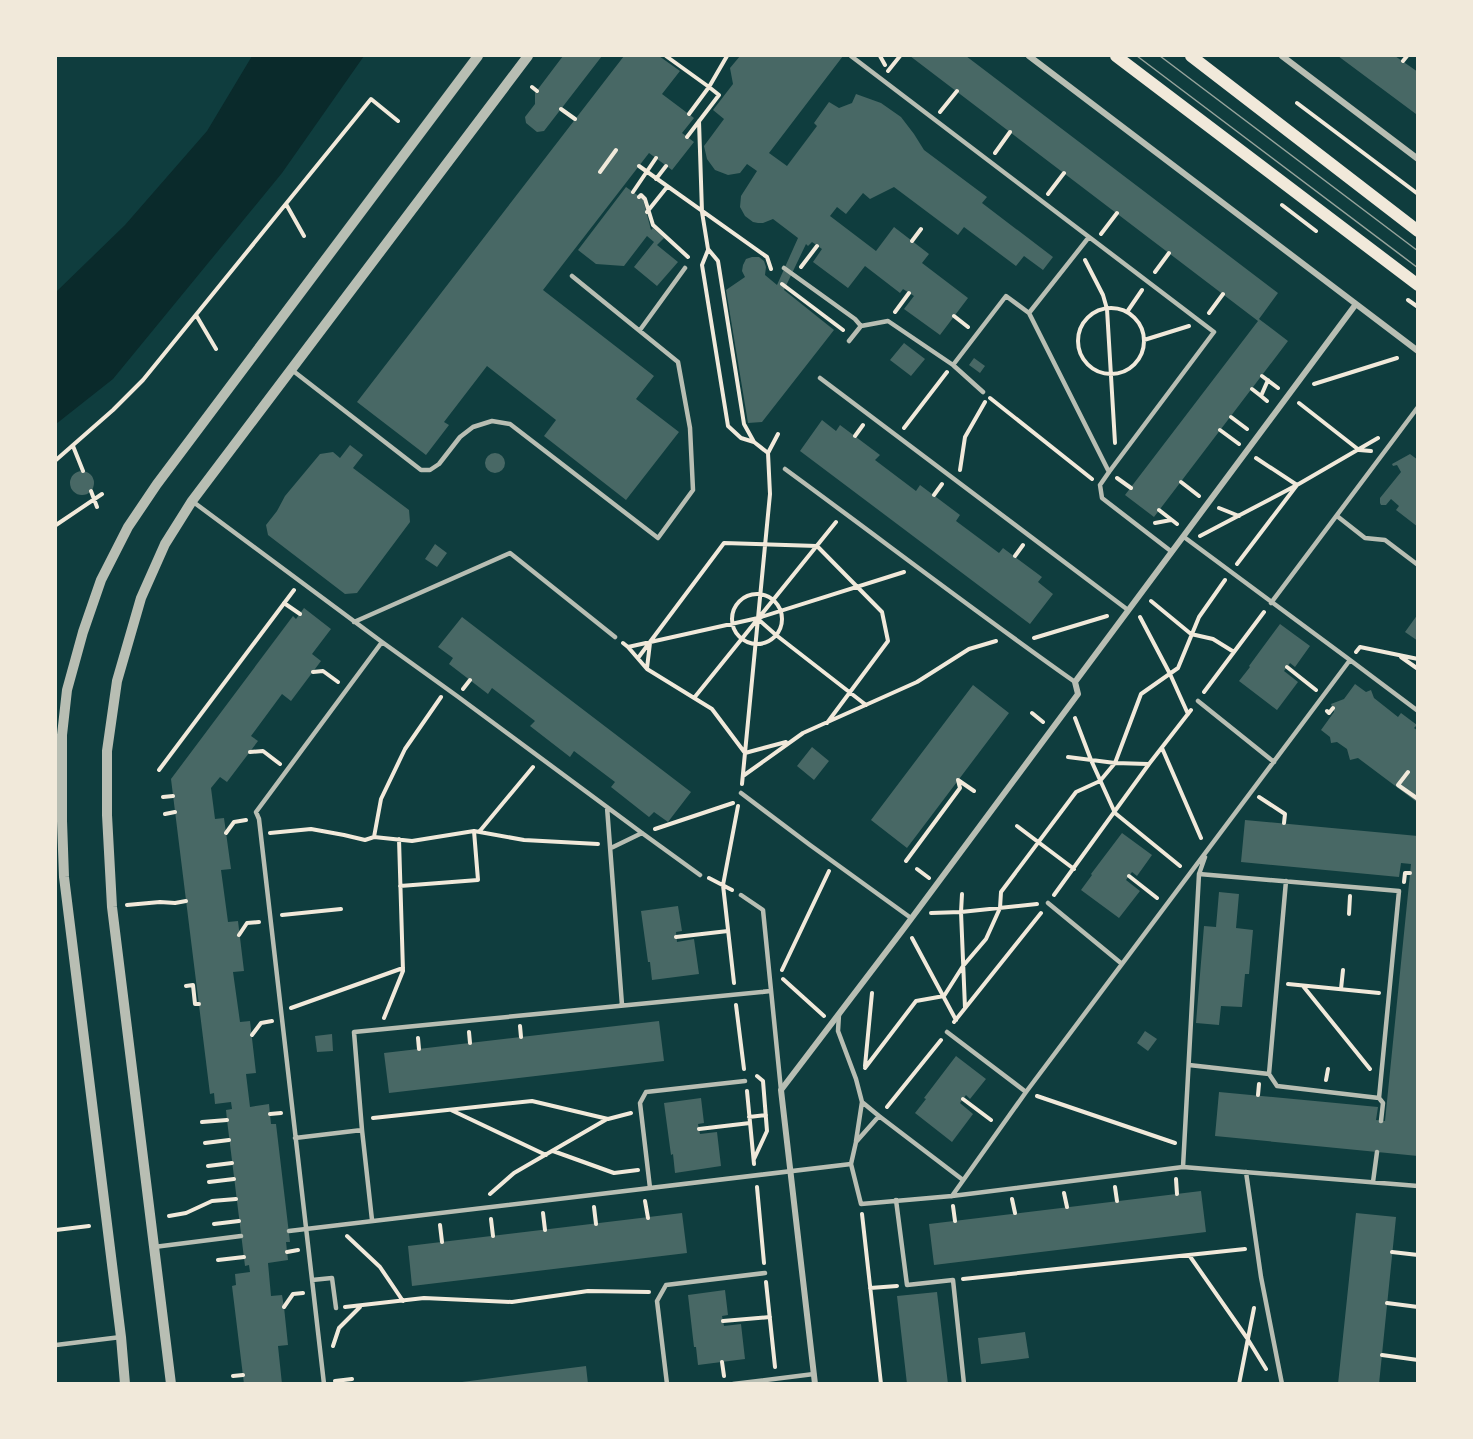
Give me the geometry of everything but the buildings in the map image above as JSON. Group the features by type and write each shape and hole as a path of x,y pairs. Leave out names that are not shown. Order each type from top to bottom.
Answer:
{"main road":[{"path":"1116,56 1418,285"},
{"path":"1191,56 1418,231"}],"street":[{"path":"125,1383 64,877 59,784 67,690 83,632 101,580 128,527 157,484 478,56"},
{"path":"171,1383 112,907 107,815 107,752 117,681 141,598 165,544 192,501 528,56"},
{"path":"1029,56 1418,351"},
{"path":"1282,56 1418,159"},
{"path":"815,1383 780,1089 905,927 1078,694 1075,682 1356,304"}],"lane":[{"path":"850,56 1214,332 1100,485 1102,498 1172,552"},
{"path":"1029,313 1089,237"},
{"path":"640,330 685,268"},
{"path":"784,268 855,319 861,327"},
{"path":"291,369 421,470 430,470 439,464 460,437 473,427 492,421 510,424 658,538 693,490 690,428 678,362 572,276"},
{"path":"953,365 1006,296 1029,313 1109,472"},
{"path":"850,339 861,327 888,321 953,365 983,392"},
{"path":"820,378 1128,610"},
{"path":"1271,603 1418,407"},
{"path":"785,469 1075,682"},
{"path":"192,501 700,875"},
{"path":"1337,516 1365,538 1385,540 1418,565"},
{"path":"1184,537 1418,711"},
{"path":"354,622 510,553 615,637"},
{"path":"324,1383 261,833 256,812 382,642"},
{"path":"952,1196 1026,1092 1350,660"},
{"path":"1198,701 1274,762"},
{"path":"741,793 911,918"},
{"path":"608,807 622,1005"},
{"path":"611,848 642,834"},
{"path":"1183,1167 1199,874 1207,851"},
{"path":"1199,874 1399,891 1379,1098"},
{"path":"1286,881 1269,1074 1277,1086 1379,1098 1383,1102 1381,1121"},
{"path":"741,896 763,910 780,1089"},
{"path":"1048,903 1122,964"},
{"path":"372,1220 354,1032 771,991"},
{"path":"839,1012 838,1031 862,1102 852,1164 861,1204 952,1196 1183,1167 1418,1186"},
{"path":"947,1032 1026,1092"},
{"path":"1189,1065 1269,1074"},
{"path":"650,1188 640,1103 646,1092 745,1081"},
{"path":"862,1102 963,1180"},
{"path":"856,1142 879,1116"},
{"path":"296,1138 362,1130"},
{"path":"1373,1182 1377,1152"},
{"path":"289,1231 852,1164"},
{"path":"1246,1172 1261,1277 1282,1383"},
{"path":"896,1200 907,1285 953,1280 964,1383"},
{"path":"154,1247 241,1236"},
{"path":"667,1383 657,1301 666,1285 765,1273"},
{"path":"312,1280 332,1278 336,1308"},
{"path":"56,1345 121,1337"},
{"path":"733,1383 814,1374"}],"path":[{"path":"666,56 719,95 687,137"},
{"path":"689,114 709,87 727,56"},
{"path":"882,79 900,56"},
{"path":"1402,61 1407,56"},
{"path":"532,87 537,91"},
{"path":"934,119 957,91"},
{"path":"56,460 143,380 371,99 398,121"},
{"path":"1297,103 1418,194"},
{"path":"561,108 575,119"},
{"path":"699,121 702,212 708,249 702,265 728,426 741,438 754,442 768,453"},
{"path":"989,161 1010,132"},
{"path":"600,172 616,150"},
{"path":"633,192 656,158"},
{"path":"639,166 767,257 774,277"},
{"path":"656,179 666,166"},
{"path":"1042,202 1064,173"},
{"path":"647,212 667,187"},
{"path":"639,197 641,195 645,199 647,212 653,225 685,254"},
{"path":"286,204 304,236"},
{"path":"1095,242 1117,213"},
{"path":"912,241 921,229"},
{"path":"708,249 718,261 744,424 754,442"},
{"path":"1080,249 1103,295 1107,309 1116,462"},
{"path":"781,283 850,339"},
{"path":"888,321 909,292"},
{"path":"1107,309 1127,312 1142,329 1144,340 1138,361 1130,368 1112,375 1098,372 1089,366 1082,358 1078,348 1078,337 1087,318 1107,309"},
{"path":"196,315 216,350"},
{"path":"954,316 976,334"},
{"path":"1307,386 1396,357"},
{"path":"898,436 953,365"},
{"path":"1262,376 1359,450"},
{"path":"1261,396 1268,380"},
{"path":"1251,389 1278,410"},
{"path":"958,482 965,437 989,397 1100,485"},
{"path":"1231,417 1240,424"},
{"path":"1220,430 1297,485"},
{"path":"1198,537 1297,485 1379,437"},
{"path":"73,446 83,471"},
{"path":"1121,480 1131,488"},
{"path":"1181,483 1208,503 1239,516"},
{"path":"856,1079 916,1001 944,996 963,966 986,939 1000,908 1001,892 1076,792 1101,781 1115,763 1141,694 1178,668 1199,617 1297,485"},
{"path":"91,491 97,507"},
{"path":"56,525 102,494"},
{"path":"1148,524 1169,518 1159,510"},
{"path":"694,698 844,512"},
{"path":"638,658 724,543 817,546 882,612 888,641 827,723"},
{"path":"628,647 758,618 919,567"},
{"path":"159,770 300,582"},
{"path":"1142,593 1191,634 1213,639 1234,652"},
{"path":"749,594 760,594 773,600 781,610 782,624 776,635 763,644 748,644 734,632 731,624 733,608 738,601 749,594"},
{"path":"1135,602 1139,615 1188,714"},
{"path":"285,603 300,614"},
{"path":"879,1116 1074,869 1149,764 1271,603"},
{"path":"1019,642 1128,610"},
{"path":"758,618 776,635 866,705"},
{"path":"615,637 628,647 647,669 712,710 745,753 791,740"},
{"path":"743,776 803,733 917,682 969,649 1012,637"},
{"path":"647,669 650,642"},
{"path":"1350,660 1360,647 1418,659"},
{"path":"1399,655 1418,669"},
{"path":"1287,667 1323,696"},
{"path":"313,672 323,671 347,689"},
{"path":"374,837 381,799 405,749 447,688"},
{"path":"1076,718 1091,760 1115,813 1190,874"},
{"path":"1162,748 1207,851"},
{"path":"250,752 263,751 288,770"},
{"path":"400,886 478,880 477,831 541,757"},
{"path":"1068,757 1115,763 1149,764"},
{"path":"1408,771 1398,785 1418,799"},
{"path":"906,861 960,788 958,780 974,791"},
{"path":"1251,792 1285,814 1284,823"},
{"path":"163,797 173,796"},
{"path":"642,834 740,800"},
{"path":"165,814 175,812"},
{"path":"226,833 234,822"},
{"path":"1017,826 1074,869"},
{"path":"261,833 312,829 365,840 374,837 412,841 477,831 524,840 597,844 610,840"},
{"path":"379,1029 403,971 399,839"},
{"path":"831,1022 779,976 833,862"},
{"path":"700,875 741,896"},
{"path":"1129,876 1166,905"},
{"path":"962,894 965,1008"},
{"path":"112,907 186,902"},
{"path":"919,907 932,913 1048,903"},
{"path":"270,916 341,909"},
{"path":"239,935 247,923"},
{"path":"905,927 956,1020"},
{"path":"676,937 728,931"},
{"path":"281,1012 403,968"},
{"path":"1341,989 1343,970"},
{"path":"1277,983 1389,994"},
{"path":"186,986 193,985 197,1004 188,1005"},
{"path":"1303,986 1380,1083"},
{"path":"865,1069 873,989"},
{"path":"252,1035 261,1023"},
{"path":"744,1067 763,1081 768,1131 754,1159"},
{"path":"1026,1092 1184,1146"},
{"path":"963,1099 1001,1127"},
{"path":"361,1119 532,1101 608,1119"},
{"path":"450,1110 546,1155"},
{"path":"472,1209 514,1173 608,1119 641,1111"},
{"path":"749,1117 766,1115"},
{"path":"202,1122 227,1120"},
{"path":"699,1129 750,1123"},
{"path":"205,1143 229,1140"},
{"path":"552,1151 614,1173 648,1169"},
{"path":"208,1166 232,1163"},
{"path":"209,1182 234,1179"},
{"path":"643,1189 648,1218"},
{"path":"169,1216 186,1213 212,1201 236,1198"},
{"path":"861,1204 881,1383"},
{"path":"214,1224 239,1221"},
{"path":"334,1225 380,1267 403,1301"},
{"path":"56,1230 89,1226"},
{"path":"953,1280 1257,1248"},
{"path":"1392,1252 1418,1255"},
{"path":"1189,1255 1247,1338 1269,1374"},
{"path":"218,1260 244,1257"},
{"path":"1239,1383 1261,1277"},
{"path":"870,1288 907,1285"},
{"path":"336,1308 424,1299 512,1302 588,1291 661,1293"},
{"path":"284,1307 293,1294"},
{"path":"1387,1303 1418,1307"},
{"path":"333,1350 339,1328 362,1305"},
{"path":"723,1321 770,1317"},
{"path":"1382,1355 1418,1360"},
{"path":"722,1362 724,1383"},
{"path":"232,1376 243,1375"}],"water":[{"path":"252,56 364,56 282,173 113,379 56,424 56,292 125,225 207,131"}],"tram line":[{"path":"1137,56 1418,268"},
{"path":"1160,56 1418,251"}]}
